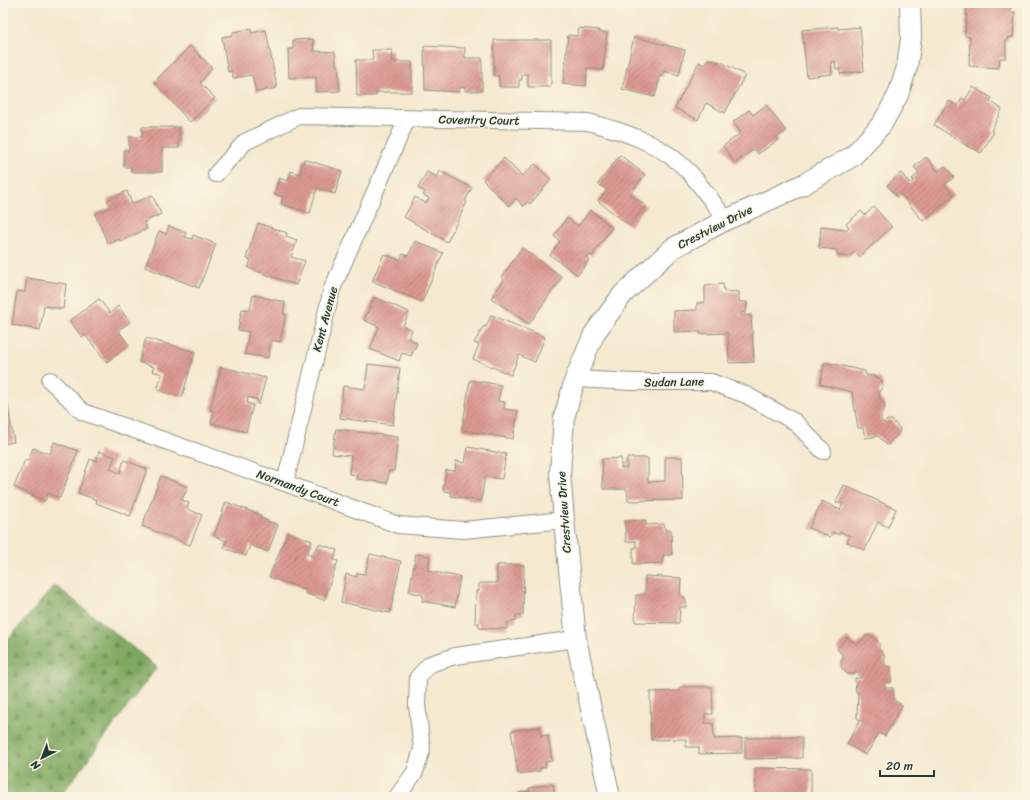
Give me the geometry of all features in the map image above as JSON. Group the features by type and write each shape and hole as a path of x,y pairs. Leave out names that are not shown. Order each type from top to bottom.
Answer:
{"street":[{"name":"Crestview Drive","path":"610,797 576,639 564,520 560,472 564,418 575,380 594,334 623,294 673,248 726,220 802,185 853,156 882,124 898,95 907,67 911,38 910,3"},
{"name":"Coventry Court","path":"216,174 245,142 299,116 588,122 632,134 667,154 690,173 726,220"},
{"name":"Kent Avenue","path":"285,483 332,289 407,119"},
{"name":"Normandy Court","path":"50,380 84,412 285,483 398,525 462,530 564,520"},
{"name":"Sudan Lane","path":"575,380 711,382 746,394 795,422 823,451"},
{"path":"397,797 414,772 422,749 417,705 418,677 430,664 455,656 576,639"}],"green space":[{"path":"55,585 157,667 60,797 3,797 3,645"}],"building":[{"path":"967,4 1011,7 1010,12 1015,12 1013,37 1009,37 1008,40 1006,40 1006,58 1000,58 999,68 969,66 970,37 965,36"},
{"path":"838,27 838,29 860,27 864,71 840,74 840,69 836,69 835,61 831,62 832,74 807,77 802,30"},
{"path":"579,28 599,30 599,32 607,33 603,70 587,68 586,86 563,84 568,35 578,36"},
{"path":"251,29 251,33 266,30 277,88 256,92 252,75 233,78 232,71 228,72 222,37 233,35 233,32"},
{"path":"634,37 685,50 679,75 664,71 663,76 660,76 655,97 622,89"},
{"path":"313,39 314,51 335,52 336,65 338,65 340,91 316,92 316,77 289,78 288,49 293,49 293,40"},
{"path":"494,40 551,40 551,87 528,87 528,74 522,74 522,80 519,80 519,87 499,87 499,76 494,76"},
{"path":"190,46 212,68 200,83 215,98 190,122 154,82"},
{"path":"424,46 465,48 465,58 482,58 482,91 465,91 465,87 459,88 459,92 425,90"},
{"path":"372,50 392,50 393,62 412,62 412,92 376,92 376,96 357,96 356,60 373,60"},
{"path":"708,59 723,63 745,75 725,113 706,103 698,120 675,108 699,62 704,65"},
{"path":"973,87 992,98 990,101 1002,109 991,131 994,132 981,153 934,125 949,101 958,106 962,98 965,100"},
{"path":"766,105 786,131 776,138 778,140 758,154 754,149 735,163 723,146 741,133 733,122 749,110 753,115"},
{"path":"142,127 179,127 179,148 162,148 162,172 131,172 131,167 124,167 124,150 129,150 129,137 142,137"},
{"path":"620,155 645,175 630,194 646,206 630,226 598,201 607,190 598,184"},
{"path":"926,157 938,171 945,166 954,177 945,185 954,195 923,221 901,194 897,197 887,185 901,173 910,184 914,180 912,179 919,173 914,167"},
{"path":"504,158 522,176 535,164 551,180 530,204 528,202 523,206 516,198 509,206 483,180"},
{"path":"304,159 342,171 335,194 317,188 310,213 281,204 283,197 274,194 279,178 288,181 291,171 300,174"},
{"path":"440,171 472,188 465,201 467,202 447,242 404,217 415,197 426,203 429,198 423,195 425,192 418,188 427,172 437,177"},
{"path":"127,191 132,204 152,195 161,214 144,222 147,229 120,241 119,239 108,244 95,214 111,207 107,200"},
{"path":"874,207 892,227 859,257 854,252 848,257 837,255 837,250 819,248 821,227 846,230 849,227 846,224 861,211 865,215"},
{"path":"590,210 612,227 592,256 588,254 586,258 589,260 578,275 550,255 560,241 554,236 567,218 578,226"},
{"path":"258,223 287,233 286,236 297,240 291,257 305,261 296,285 248,268 251,260 246,258"},
{"path":"169,226 186,233 185,237 192,239 193,235 216,244 199,288 145,267 159,231 166,234"},
{"path":"415,241 443,253 422,302 372,281 384,254 400,260 403,254 408,256"},
{"path":"522,248 562,277 529,324 491,298 504,280 501,278"},
{"path":"27,278 66,284 63,309 44,306 40,330 12,325 17,291 25,292"},
{"path":"723,284 724,291 739,292 739,302 747,302 746,313 741,313 740,316 751,315 754,362 729,363 728,333 700,334 700,331 674,332 674,311 697,310 697,303 705,302 705,286"},
{"path":"253,295 285,302 283,314 286,314 280,342 271,340 268,358 245,354 249,332 238,330 242,309 250,310"},
{"path":"374,297 409,312 403,326 412,330 408,338 417,343 411,356 402,353 399,361 370,349 379,327 364,320"},
{"path":"99,299 110,313 118,306 130,322 118,330 129,345 107,362 85,335 82,337 70,321"},
{"path":"491,315 545,337 535,362 519,355 511,375 473,359 479,345 474,343 484,326 486,327"},
{"path":"146,338 195,352 182,397 157,390 162,374 152,371 154,367 139,362"},
{"path":"825,362 865,371 866,375 878,377 882,381 883,386 879,392 880,399 884,403 885,408 881,414 881,420 884,423 887,420 892,420 900,429 899,433 887,445 878,436 865,438 863,428 858,428 852,392 820,384"},
{"path":"368,364 400,368 393,425 340,418 343,386 365,389"},
{"path":"221,367 266,378 259,404 257,404 258,400 248,397 247,403 253,405 246,432 211,423 214,411 210,410"},
{"path":"470,380 501,385 498,401 505,402 504,409 518,411 513,439 462,430"},
{"path":"7,402 14,442 3,444 3,403"},
{"path":"336,429 398,437 394,471 389,471 387,483 356,479 357,475 349,474 351,456 332,454"},
{"path":"54,442 78,451 60,498 48,493 45,501 14,487 25,460 28,461 33,448 50,454"},
{"path":"468,447 506,454 502,479 485,476 481,501 451,496 451,492 443,491 446,470 455,471 456,461 465,463"},
{"path":"99,451 115,457 110,469 120,473 124,460 147,469 130,516 96,503 97,500 78,493 90,459 96,461"},
{"path":"665,457 682,457 683,500 628,501 627,489 603,489 602,459 621,458 621,468 627,468 627,458 648,458 648,482 665,481"},
{"path":"161,476 188,487 182,500 189,503 187,509 202,515 190,545 142,526"},
{"path":"844,485 896,509 888,527 878,522 865,550 847,542 850,536 840,532 839,535 833,532 830,537 809,528 822,501 840,510 843,504 836,502"},
{"path":"226,502 261,515 260,518 278,525 268,552 250,545 246,556 224,548 227,541 214,536"},
{"path":"646,520 646,525 664,524 665,530 671,530 672,555 663,555 663,563 633,564 633,548 636,548 636,541 626,542 625,521"},
{"path":"288,532 312,541 307,554 312,556 319,544 337,550 334,560 338,561 324,600 305,593 306,590 269,577"},
{"path":"370,554 401,561 390,613 341,602 346,574 357,577 357,573 365,574"},
{"path":"416,554 430,556 428,571 460,577 455,607 422,601 423,595 409,592"},
{"path":"497,565 524,565 523,615 516,615 516,621 507,623 507,629 479,628 479,623 475,623 476,591 479,591 479,583 497,583"},
{"path":"645,576 681,578 680,595 686,599 686,607 680,607 679,623 635,622 636,595 645,595"},
{"path":"866,636 873,636 879,643 879,649 884,655 885,666 891,667 891,682 884,683 885,688 893,688 894,700 902,705 885,736 879,733 866,755 847,744 860,720 857,718 858,692 856,692 855,678 862,678 856,672 854,674 847,674 841,667 841,661 844,657 837,649 847,637 857,645"},
{"path":"680,687 712,687 713,714 705,714 705,723 713,723 714,739 742,738 742,753 699,754 699,747 686,747 686,739 651,740 650,692 680,691"},
{"path":"540,727 541,736 548,735 552,761 545,762 546,767 540,768 540,771 518,774 511,731"},
{"path":"802,737 802,758 745,759 745,738"},
{"path":"755,768 811,769 811,797 756,797"},
{"path":"553,784 555,797 518,797 518,793 530,791 529,788"}]}
